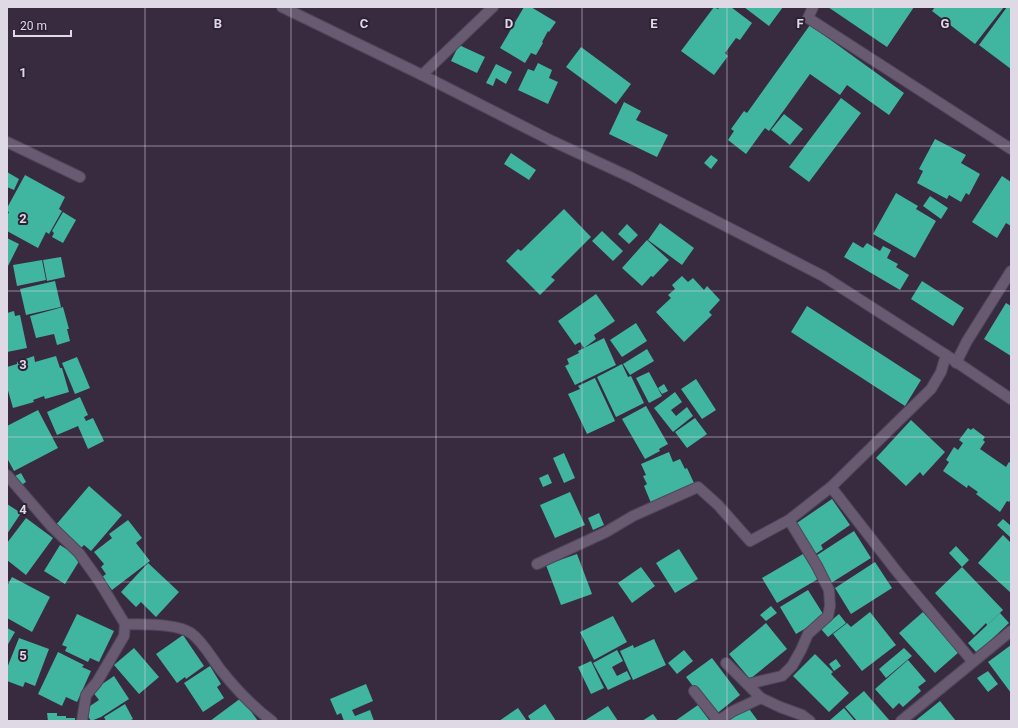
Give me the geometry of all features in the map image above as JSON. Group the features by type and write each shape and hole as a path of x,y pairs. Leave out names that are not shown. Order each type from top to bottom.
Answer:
{"street":[{"path":"282,7 422,74 550,140 630,177 823,276 946,355 1011,399"},
{"path":"422,74 493,7"},
{"path":"813,7 808,18 1011,149"},
{"path":"7,142 80,177"},
{"path":"956,363 967,341 1011,271"},
{"path":"536,564 606,532 633,516 698,487 718,505 750,541 789,520 831,487 931,389 942,372 946,355"},
{"path":"7,475 52,527 79,553 99,581 125,624 124,636 97,682 86,695 82,721"},
{"path":"831,487 898,573 973,662"},
{"path":"748,684 782,676 792,666 808,634 828,616 830,606 829,590 817,566 789,520"},
{"path":"125,624 170,626 190,633 206,649 220,669 243,694 272,721"},
{"path":"901,721 1011,631"},
{"path":"726,663 761,698 802,715 810,721"},
{"path":"694,691 718,721 733,711 761,698"}],"building":[{"path":"524,7 531,7 556,22 549,32 548,31 536,55 531,53 525,63 500,48"},
{"path":"714,7 718,9 720,7 731,7 752,23 740,40 736,38 725,53 728,56 714,75 681,51"},
{"path":"744,7 783,7 769,26"},
{"path":"828,7 914,7 887,47"},
{"path":"935,7 1004,7 975,44 932,11"},
{"path":"1007,7 1011,7 1011,69 979,45"},
{"path":"810,25 904,93 889,115 847,85 840,95 810,74 769,131 765,128 746,154 728,140 734,131 731,129 744,111 747,113"},
{"path":"459,45 485,57 477,73 451,61"},
{"path":"581,47 631,84 616,104 566,67"},
{"path":"538,63 552,70 549,78 558,82 548,104 518,90 528,69 534,71"},
{"path":"496,64 512,72 506,84 496,78 493,86 486,83"},
{"path":"841,98 861,113 809,182 789,167"},
{"path":"624,102 641,111 636,120 668,135 657,157 609,134"},
{"path":"784,114 803,129 790,145 771,130"},
{"path":"935,139 966,155 961,163 980,174 969,195 966,193 961,202 949,195 947,199 917,183 923,171 919,169"},
{"path":"511,153 536,170 529,180 504,164"},
{"path":"711,155 718,160 711,169 704,163"},
{"path":"7,172 19,179 14,190 7,187"},
{"path":"25,175 65,197 59,209 62,211 49,234 46,232 38,248 7,231 7,216 9,212 7,211 7,208"},
{"path":"1002,176 1011,182 1011,226 1006,223 997,238 972,222"},
{"path":"896,193 918,206 916,209 936,221 915,258 873,234"},
{"path":"930,196 948,208 941,219 923,206"},
{"path":"564,209 591,237 551,277 555,280 540,295 506,261 518,249 521,251"},
{"path":"63,212 76,220 63,243 52,237 54,233 52,231"},
{"path":"660,223 694,248 682,265 648,240"},
{"path":"627,224 638,235 629,244 618,234"},
{"path":"602,231 623,251 613,261 592,241"},
{"path":"7,238 19,244 7,268"},
{"path":"647,240 669,260 642,286 622,268"},
{"path":"853,242 863,248 867,243 880,251 883,246 891,250 887,258 898,264 896,267 909,275 900,290 844,257"},
{"path":"61,257 65,277 47,281 43,260"},
{"path":"42,260 46,280 17,286 13,265"},
{"path":"682,276 688,282 693,278 704,290 707,286 720,300 709,312 712,315 684,342 656,312 671,298 668,295 675,289 672,285"},
{"path":"55,281 61,307 26,315 20,289"},
{"path":"922,281 964,308 953,326 911,299"},
{"path":"596,294 615,321 594,335 596,339 584,348 580,342 575,345 558,321"},
{"path":"1006,303 1011,306 1011,356 984,339"},
{"path":"807,306 921,380 905,406 791,332"},
{"path":"63,307 69,329 67,329 70,341 57,345 54,334 36,338 30,316"},
{"path":"14,311 15,316 20,315 27,348 7,352 7,313"},
{"path":"636,323 647,341 622,357 610,340"},
{"path":"604,338 616,365 575,385 565,366 569,364 567,359 579,353 578,351"},
{"path":"647,349 654,361 630,375 623,364"},
{"path":"34,356 35,362 56,356 60,368 62,368 69,392 45,399 44,396 33,400 34,402 13,408 7,387 7,367"},
{"path":"77,357 90,388 75,394 62,363"},
{"path":"622,364 628,377 631,376 644,403 616,417 597,377"},
{"path":"649,372 662,396 649,403 636,378"},
{"path":"595,378 615,421 587,434 568,394 580,389 578,386"},
{"path":"696,379 716,410 702,419 681,389"},
{"path":"664,384 668,391 662,394 658,388"},
{"path":"675,392 682,402 671,410 676,416 687,407 693,416 673,432 654,408"},
{"path":"80,397 88,415 84,417 86,421 93,418 104,441 88,449 78,426 57,435 47,412"},
{"path":"646,406 668,444 659,449 660,451 645,459 622,419"},
{"path":"38,410 58,448 14,471 7,458 7,426"},
{"path":"695,418 707,434 687,448 675,432"},
{"path":"911,420 945,452 923,476 920,472 906,486 876,458"},
{"path":"968,428 971,430 973,428 985,437 983,440 985,442 980,449 1006,467 1009,462 1011,463 1011,499 1009,502 1007,501 1000,512 976,494 978,492 968,485 967,488 943,471 949,462 946,460 954,447 958,450 963,443 959,440"},
{"path":"669,452 673,462 680,459 685,469 687,468 694,483 651,503 644,486 647,484 643,476 646,475 641,464"},
{"path":"564,453 575,478 564,483 553,458"},
{"path":"21,473 26,482 20,486 15,476"},
{"path":"548,474 552,483 543,487 539,478"},
{"path":"89,486 122,515 91,551 84,545 81,548 55,526"},
{"path":"570,492 585,525 555,538 540,505"},
{"path":"832,499 850,525 821,545 823,549 814,555 794,525"},
{"path":"7,504 21,513 7,534"},
{"path":"599,513 604,525 593,530 588,518"},
{"path":"26,518 53,538 26,575 7,560 7,543"},
{"path":"1003,519 1011,526 1010,537 997,525"},
{"path":"128,520 142,538 136,543 150,561 112,590 102,577 106,574 101,567 104,564 94,552 112,538 109,534"},
{"path":"854,531 871,558 831,583 814,557"},
{"path":"1003,535 1011,543 1011,593 978,563"},
{"path":"60,545 81,558 65,584 44,571"},
{"path":"956,546 969,560 962,567 949,553"},
{"path":"679,549 698,579 675,593 656,563"},
{"path":"577,554 592,594 561,605 546,565"},
{"path":"803,554 818,579 777,603 762,578"},
{"path":"875,562 892,588 851,614 835,588"},
{"path":"148,563 179,592 156,617 141,602 136,607 121,592"},
{"path":"641,567 655,586 632,603 618,583"},
{"path":"962,567 1003,610 987,625 986,623 974,635 935,593"},
{"path":"12,577 50,597 32,632 7,618 7,586"},
{"path":"808,590 825,617 796,634 780,607"},
{"path":"771,606 777,613 766,621 760,615"},
{"path":"870,612 896,645 862,671 833,634 847,623 851,627"},
{"path":"923,612 959,652 935,673 899,633"},
{"path":"1000,613 1009,623 977,653 968,643"},
{"path":"77,614 114,631 99,662 90,658 88,662 65,651 67,647 62,645"},
{"path":"839,614 846,623 828,637 821,629"},
{"path":"613,616 627,642 594,660 580,632"},
{"path":"766,623 787,649 750,679 729,654"},
{"path":"7,628 15,632 7,646"},
{"path":"183,635 204,666 186,679 185,677 177,683 156,654"},
{"path":"19,638 49,649 35,686 25,682 23,687 7,681 7,668"},
{"path":"654,639 666,665 633,680 620,651 633,645 634,648"},
{"path":"1011,645 1011,693 988,662"},
{"path":"134,648 159,677 139,694 114,665"},
{"path":"904,648 912,656 886,678 879,669"},
{"path":"617,650 623,661 612,667 617,676 627,671 631,679 608,690 593,663"},
{"path":"684,650 693,661 677,674 668,663"},
{"path":"58,652 84,665 82,667 91,671 77,702 66,697 62,706 38,694"},
{"path":"815,654 833,672 831,674 849,693 829,712 793,676"},
{"path":"712,658 740,695 715,715 686,677"},
{"path":"836,659 841,666 834,671 829,664"},
{"path":"908,660 926,681 918,687 921,691 903,707 899,703 893,709 875,689"},
{"path":"591,661 604,688 591,694 578,667"},
{"path":"210,666 221,684 217,687 224,698 203,712 184,683"},
{"path":"988,671 998,684 988,692 977,678"},
{"path":"114,676 129,699 101,717 91,721 84,710 99,700 92,691"},
{"path":"366,684 373,701 352,710 355,716 370,710 374,721 344,721 341,713 337,715 330,699"},
{"path":"864,691 890,721 857,721 845,707"},
{"path":"241,698 258,721 210,721"},
{"path":"940,701 956,721 915,721"},
{"path":"125,704 133,719 129,721 106,721 104,717"},
{"path":"545,704 556,721 531,721 528,716"},
{"path":"698,705 709,720 675,721"},
{"path":"608,706 618,721 584,721"},
{"path":"747,706 758,721 728,721"},
{"path":"518,708 527,721 499,721"},
{"path":"844,708 855,721 829,721"},
{"path":"47,713 57,713 57,716 75,718 75,721 48,721"},
{"path":"653,714 658,721 642,721"}]}
